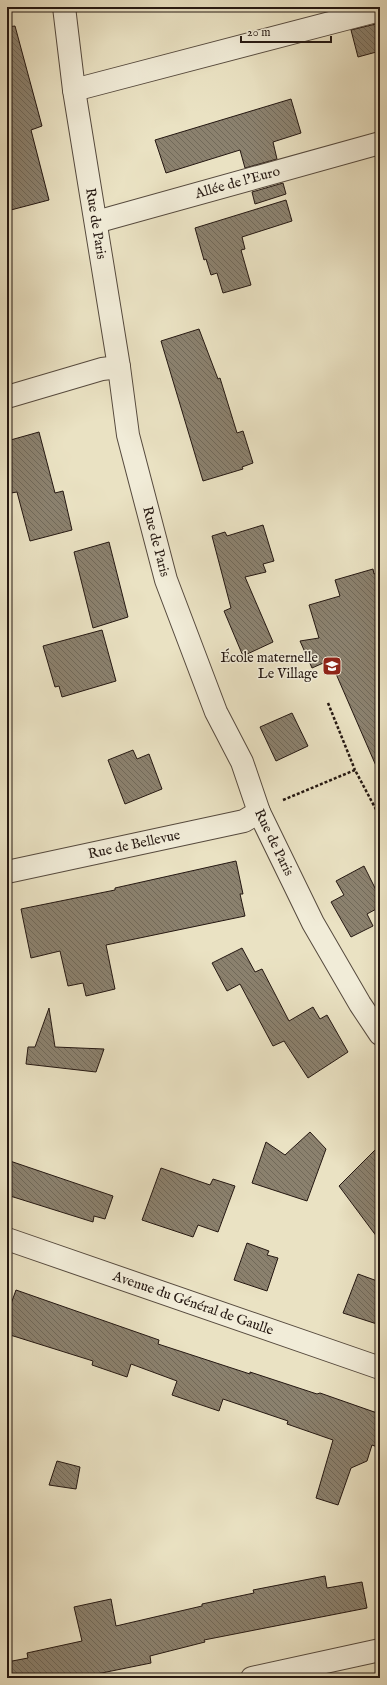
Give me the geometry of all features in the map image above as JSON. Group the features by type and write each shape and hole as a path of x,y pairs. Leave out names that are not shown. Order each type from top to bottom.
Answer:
{"street":[{"name":"Rue de Paris","path":"64,7 74,90 119,366 128,435 166,580 216,712 242,762 260,812 313,923 360,1004 380,1034"},
{"path":"74,90 380,10"},
{"name":"Allée de l'Euro","path":"96,222 380,143"},
{"path":"7,396 102,369 119,366"},
{"name":"Rue de Bellevue","path":"7,872 244,821 260,812"},
{"name":"Avenue du Général de Gaulle","path":"7,1239 380,1368"},
{"path":"252,1678 380,1650"}],"path":[{"path":"328,702 355,770 380,817"},
{"path":"260,812 269,805 355,770"}],"building":[{"path":"380,23 380,51 358,57 351,30"},
{"path":"15,26 42,126 31,130 49,200 7,211 7,27"},
{"path":"291,99 301,133 273,142 277,159 245,168 240,150 166,173 155,140"},
{"path":"283,183 286,194 255,204 252,192"},
{"path":"286,200 292,221 242,237 245,249 241,250 251,285 223,293 217,273 211,275 206,259 204,260 195,228"},
{"path":"199,329 218,379 220,378 237,433 243,431 253,463 242,467 243,469 203,481 161,341"},
{"path":"39,432 55,493 63,491 72,530 30,541 17,492 11,493 7,478 7,441"},
{"path":"263,525 274,561 263,564 266,572 245,577 273,642 243,656 224,611 231,608 212,536 225,532 227,536"},
{"path":"109,542 128,617 93,628 74,552"},
{"path":"373,569 374,574 380,572 380,775 330,660 312,668 300,641 319,638 309,605 340,596 335,580"},
{"path":"102,630 116,681 62,697 59,686 55,687 43,646"},
{"path":"292,713 308,746 276,761 260,727"},
{"path":"133,750 137,759 149,754 162,789 125,804 108,760"},
{"path":"236,861 243,894 240,894 245,916 106,945 115,989 86,996 83,983 68,986 60,951 31,958 21,909 115,890 115,888"},
{"path":"364,866 380,898 380,907 367,914 373,926 351,937 331,902 344,895 336,881"},
{"path":"242,948 255,972 262,969 289,1021 313,1007 320,1019 327,1015 348,1052 308,1078 284,1041 273,1046 240,984 227,991 212,963"},
{"path":"49,1008 55,1047 104,1049 96,1072 26,1064 28,1047 35,1047"},
{"path":"310,1132 326,1149 307,1201 252,1183 266,1142 285,1155"},
{"path":"380,1145 380,1241 339,1186"},
{"path":"7,1160 113,1196 105,1219 94,1216 93,1222 7,1195"},
{"path":"161,1168 210,1185 213,1179 235,1186 218,1232 198,1225 193,1237 142,1220"},
{"path":"247,1243 269,1251 267,1255 278,1258 267,1291 234,1280"},
{"path":"358,1274 380,1282 380,1325 343,1313"},
{"path":"16,1290 159,1340 158,1344 250,1374 250,1372 317,1394 320,1393 380,1414 380,1448 372,1445 367,1461 351,1468 338,1505 316,1498 333,1440 287,1424 288,1421 223,1399 219,1411 172,1395 177,1381 131,1364 127,1377 92,1365 93,1361 7,1334 7,1315"},
{"path":"57,1461 80,1467 76,1489 49,1485"},
{"path":"325,1576 327,1588 362,1582 367,1608 204,1640 205,1642 150,1656 151,1663 77,1678 7,1678 7,1662 28,1658 27,1653 82,1641 74,1607 111,1599 116,1626 202,1606 202,1604 254,1593 253,1590"}],"place":[{"name":"École maternelle Le Village","path":"332,666"}]}
